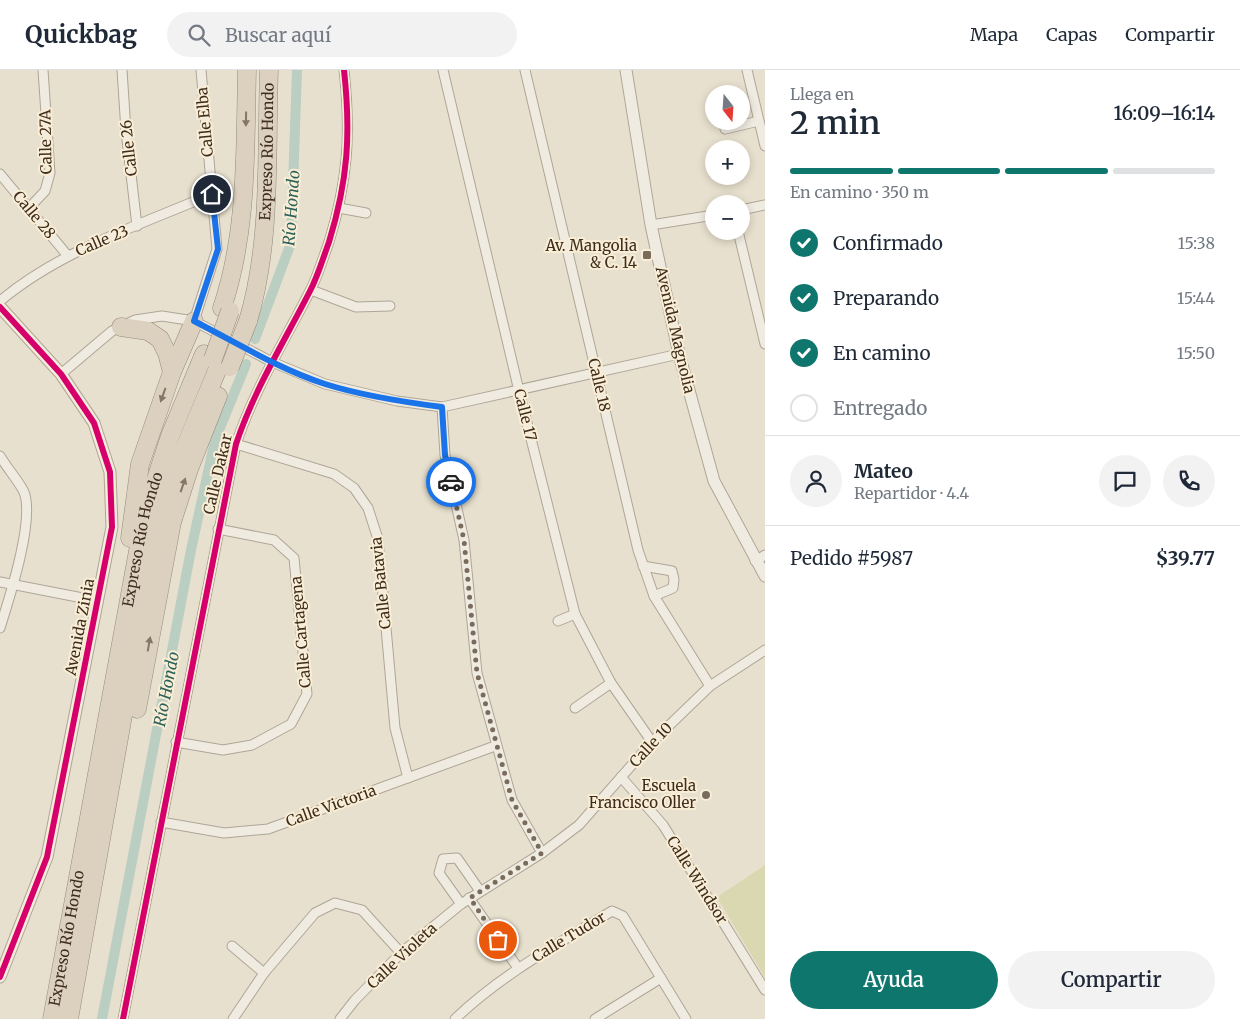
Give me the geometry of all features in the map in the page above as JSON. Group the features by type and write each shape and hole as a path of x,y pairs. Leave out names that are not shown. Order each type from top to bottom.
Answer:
{"highway":[{"name":"Expreso Río Hondo","path":"52,1019 131,589 152,488 170,436 217,360 234,314 232,276 240,235 245,182 247,70"},
{"name":"Expreso Río Hondo","path":"80,1019 172,522 189,469 217,360 234,314 257,285 264,233 269,70"},
{"path":"131,589 128,568 140,464 172,372 194,321"},
{"path":"121,327 148,331 160,339 167,353 172,372"},
{"path":"62,1019 148,534 159,493 177,443 217,360"},
{"path":"69,1019 154,541 169,485 217,360"}],"street":[{"name":"Calle 27A","path":"29,208 45,191 50,172 43,70"},
{"name":"Calle 26","path":"122,70 126,131 138,226"},
{"name":"Calle Elba","path":"194,321 218,249 201,70"},
{"name":"Calle Dakar","path":"123,1019 236,444 247,411 311,290 339,208 348,161 349,112 344,70"},
{"name":"Calle 17","path":"443,70 519,391 575,614 611,683 652,742"},
{"name":"Calle 18","path":"525,70 643,566 654,596 710,686"},
{"name":"Avenida Magnolia","path":"626,70 651,225 679,354 714,482 760,558 765,576"},
{"path":"746,70 765,146"},
{"path":"750,123 759,121"},
{"name":"Calle 28","path":"0,174 68,256"},
{"name":"Calle 23","path":"0,301 23,282 68,256 212,194"},
{"path":"750,208 765,205"},
{"path":"339,208 366,213"},
{"path":"651,225 705,216"},
{"path":"740,240 765,344"},
{"path":"311,290 356,307 390,306"},
{"name":"Avenida Zinia","path":"0,307 61,374 94,423 110,472 112,527 47,857 0,977"},
{"path":"61,374 112,331 135,320 162,316 194,321 272,362 325,384 397,401 442,407 679,354"},
{"path":"442,407 445,455 464,540 477,673 512,800 542,853"},
{"name":"Calle Batavia","path":"236,444 334,474 354,488 368,508 378,539 395,728 408,778"},
{"path":"0,456 24,493 26,522 13,585 0,628"},
{"name":"Calle Cartagena","path":"176,742 223,750 252,745 291,724 307,694 294,558 274,540 218,530"},
{"path":"643,566 672,571 674,579 673,588 654,596"},
{"path":"0,582 98,601"},
{"path":"558,621 575,614"},
{"name":"Calle 10","path":"470,898 542,853 579,825 652,742 710,686 765,650"},
{"path":"574,708 611,683"},
{"name":"Calle Victoria","path":"161,822 224,833 268,829 496,746"},
{"name":"Calle Windsor","path":"622,777 663,825 765,990"},
{"path":"461,904 439,873 442,859 457,858 480,891"},
{"path":"470,898 518,968"},
{"name":"Calle Violeta","path":"340,1019 355,1000 401,953 470,898"},
{"path":"232,1019 264,973 315,913 336,903 362,910 401,953"},
{"name":"Calle Tudor","path":"456,1019 472,1003 518,968 612,911 623,916 661,978"},
{"path":"232,946 264,973"},
{"path":"595,1019 661,978 686,1019"}],"green space":[{"path":"765,865 765,978 717,897"}],"waterway":[{"name":"Río Hondo","path":"255,339 291,243 297,70"},
{"name":"Río Hondo","path":"102,1019 191,550 215,440 246,364"}],"cycle path":[{"path":"123,1019 236,444 260,385 313,285 329,242 340,198 344,177 347,136 344,70"},
{"path":"0,307 61,374 94,423 110,472 112,527 47,857 0,977"}],"way so far":[{"path":"451,482 464,540 477,673 512,800 542,853 470,898 498,940"}],"place":[{"name":"Av. Mangolia & C. 14","path":"647,255"},
{"name":"Escuela Francisco Oller","path":"706,795"}],"route":[{"path":"212,194 218,249 194,321 272,362 325,384 397,401 442,407 445,455 451,482"}]}
